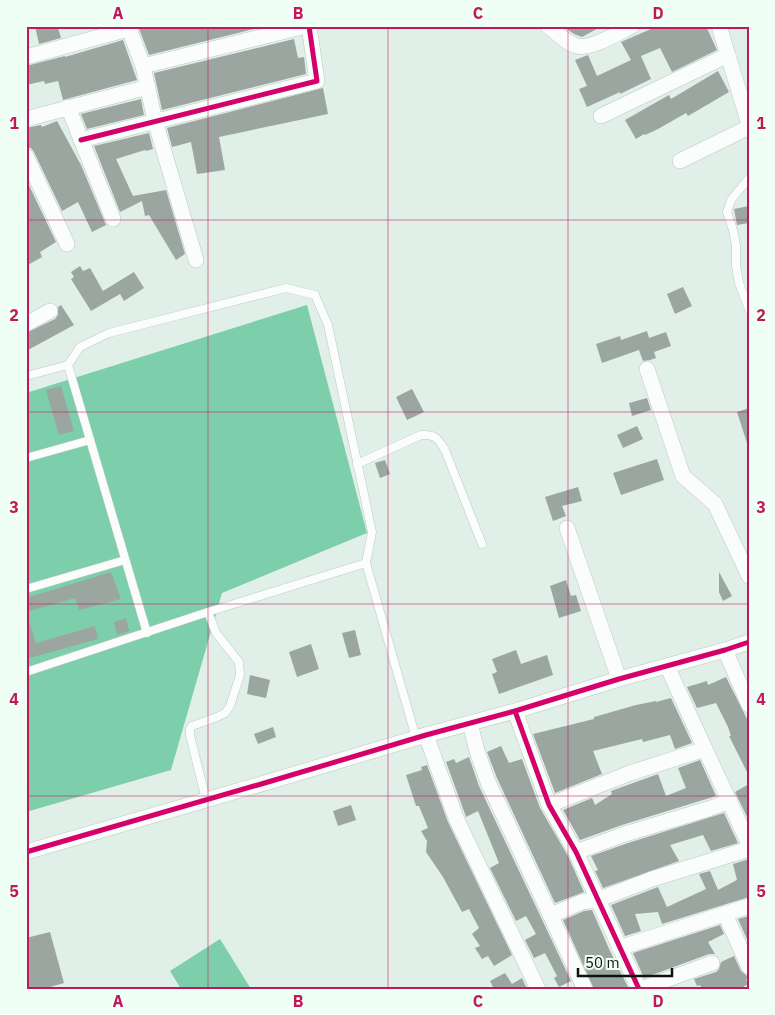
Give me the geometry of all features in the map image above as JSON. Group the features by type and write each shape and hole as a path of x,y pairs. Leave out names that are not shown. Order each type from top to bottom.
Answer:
{"street":[{"path":"81,140 317,81 307,26 142,66"},
{"path":"548,26 569,43 579,47 587,46 608,32 632,26"},
{"path":"680,161 749,126 719,26"},
{"path":"26,57 128,28 142,66 154,122 196,260"},
{"path":"601,116 728,55"},
{"path":"26,118 148,87"},
{"path":"68,107 113,219"},
{"path":"26,156 67,244"},
{"path":"28,320 50,311"},
{"path":"647,369 683,476 715,504 749,576"},
{"path":"567,528 619,679"},
{"path":"26,852 749,642"},
{"path":"725,650 749,705"},
{"path":"667,666 749,844"},
{"path":"515,711 549,805 576,852 596,900 640,989 712,964"},
{"path":"470,723 488,782 585,989"},
{"path":"421,737 456,818 538,989"},
{"path":"549,805 630,773 705,748"},
{"path":"576,852 625,834 708,810 730,801"},
{"path":"550,915 582,902 596,900 749,849"},
{"path":"619,948 749,906"},
{"path":"725,914 749,967"}],"lane":[{"path":"749,178 731,200 727,212 736,245 736,266 739,283 749,308"},
{"path":"26,376 68,365 80,347 110,333 286,288 315,295 328,325 372,532 366,562 421,737"},
{"path":"68,365 147,633"},
{"path":"357,464 422,435 430,435 438,439 445,450 482,544"},
{"path":"26,458 90,440"},
{"path":"26,589 125,560"},
{"path":"26,672 366,562"},
{"path":"206,800 190,729 192,726 217,718 225,713 230,706 240,675 239,662 216,633 208,612"}],"shaded area":[{"path":"307,305 367,533 222,593 171,770 26,812 26,393"},
{"path":"220,939 251,989 181,989 170,971"}],"building":[{"path":"35,26 51,26 52,29 58,28 61,38 39,44"},
{"path":"138,26 266,26 149,55"},
{"path":"563,26 602,26 582,37"},
{"path":"658,26 706,26 717,50 672,72 660,48 641,56 651,79 587,107 579,89 587,86 575,60 588,55 597,76 631,60 621,42"},
{"path":"294,39 298,58 304,57 306,74 162,110 154,73"},
{"path":"123,40 137,80 63,100 58,81 45,84 44,81 26,85 26,66"},
{"path":"718,71 729,92 688,116 686,113 636,139 625,120 669,95 671,99"},
{"path":"323,88 328,114 219,137 225,170 197,174 191,142 172,147 167,128"},
{"path":"141,99 144,115 87,129 81,114"},
{"path":"57,121 81,165 106,225 92,232 78,202 62,211 34,152 31,148 26,147 26,128 41,125 42,127"},
{"path":"149,133 153,149 116,159 133,196 166,190 185,254 176,260 149,215 145,216 142,201 120,212 94,146"},
{"path":"26,179 56,242 40,252 42,257 26,266"},
{"path":"749,206 749,223 737,225 734,209"},
{"path":"80,266 83,271 90,268 103,291 134,272 144,288 124,301 120,294 91,311 71,279 74,277 71,272"},
{"path":"683,287 692,306 675,314 667,294"},
{"path":"61,305 74,325 26,351 26,333 55,319 58,315 58,307"},
{"path":"647,331 649,338 666,332 671,346 654,352 656,358 650,360 643,361 639,350 602,363 596,344 620,336 621,340"},
{"path":"61,386 74,431 59,435 46,390"},
{"path":"412,389 424,412 407,420 396,397"},
{"path":"647,398 651,410 632,416 629,403"},
{"path":"749,408 749,443 747,443 737,412"},
{"path":"637,426 643,439 623,448 617,435"},
{"path":"657,459 664,480 621,495 613,473"},
{"path":"385,460 390,474 380,478 375,463"},
{"path":"578,487 582,501 562,506 566,516 553,521 545,497"},
{"path":"111,572 121,599 79,610 75,598 26,612 26,598"},
{"path":"719,572 732,596 723,601 719,592"},
{"path":"566,580 571,596 576,595 581,611 559,618 550,586"},
{"path":"126,618 129,631 117,635 114,622"},
{"path":"26,621 29,621 36,643 95,626 98,639 26,659"},
{"path":"355,630 361,655 349,658 342,633"},
{"path":"311,644 319,669 297,677 289,652"},
{"path":"516,650 521,664 547,655 553,675 499,694 492,674 497,672 492,659"},
{"path":"250,675 270,680 266,698 247,694"},
{"path":"726,677 749,723 749,776 729,736 731,736 728,727 716,703 697,708 687,687 707,681 708,685"},
{"path":"671,698 692,743 675,749 670,735 643,742 642,739 593,751 602,774 555,793 533,734 594,719 594,717 636,705"},
{"path":"273,727 276,737 258,744 254,734"},
{"path":"501,746 509,763 522,759 540,808 568,856 584,892 555,903 497,778 487,752"},
{"path":"469,757 479,786 571,981 559,987 554,978 557,976 545,953 534,958 525,940 536,934 526,916 516,921 490,868 499,863 478,811 466,817 446,762 454,759 456,763"},
{"path":"700,760 716,796 580,840 563,810 592,798 595,805 612,794 611,791 658,774 666,796 686,788 678,768"},
{"path":"427,765 448,822 512,955 494,966 488,956 482,959 475,948 480,946 472,934 479,928 469,909 462,912 443,877 426,852 427,841 421,831 428,828 419,806 416,806 406,775 422,770 421,767"},
{"path":"749,784 749,821 735,792"},
{"path":"351,805 356,820 338,826 333,811"},
{"path":"724,813 738,843 711,851 703,835 670,845 679,861 603,888 595,871 598,870 591,856"},
{"path":"749,859 749,897 662,924 658,912 635,914 641,931 625,936 611,905 658,887 667,907 706,889 699,874 710,871 718,890 737,880 733,864"},
{"path":"592,910 629,989 594,989 563,920 584,911"},
{"path":"749,916 749,944 738,919"},
{"path":"720,925 724,934 708,942 715,954 709,954 644,978 633,953"},
{"path":"50,932 64,983 43,989 26,989 26,938"},
{"path":"734,956 741,971 748,978 746,980 748,984 740,989 702,989 700,985 697,986 694,979 716,972 721,962"},
{"path":"505,973 512,984 522,978 527,989 494,989 490,981"}],"cycle path":[{"path":"81,140 317,81 309,26"},
{"path":"26,852 749,642"},
{"path":"515,711 549,805 576,852 639,989"}]}
